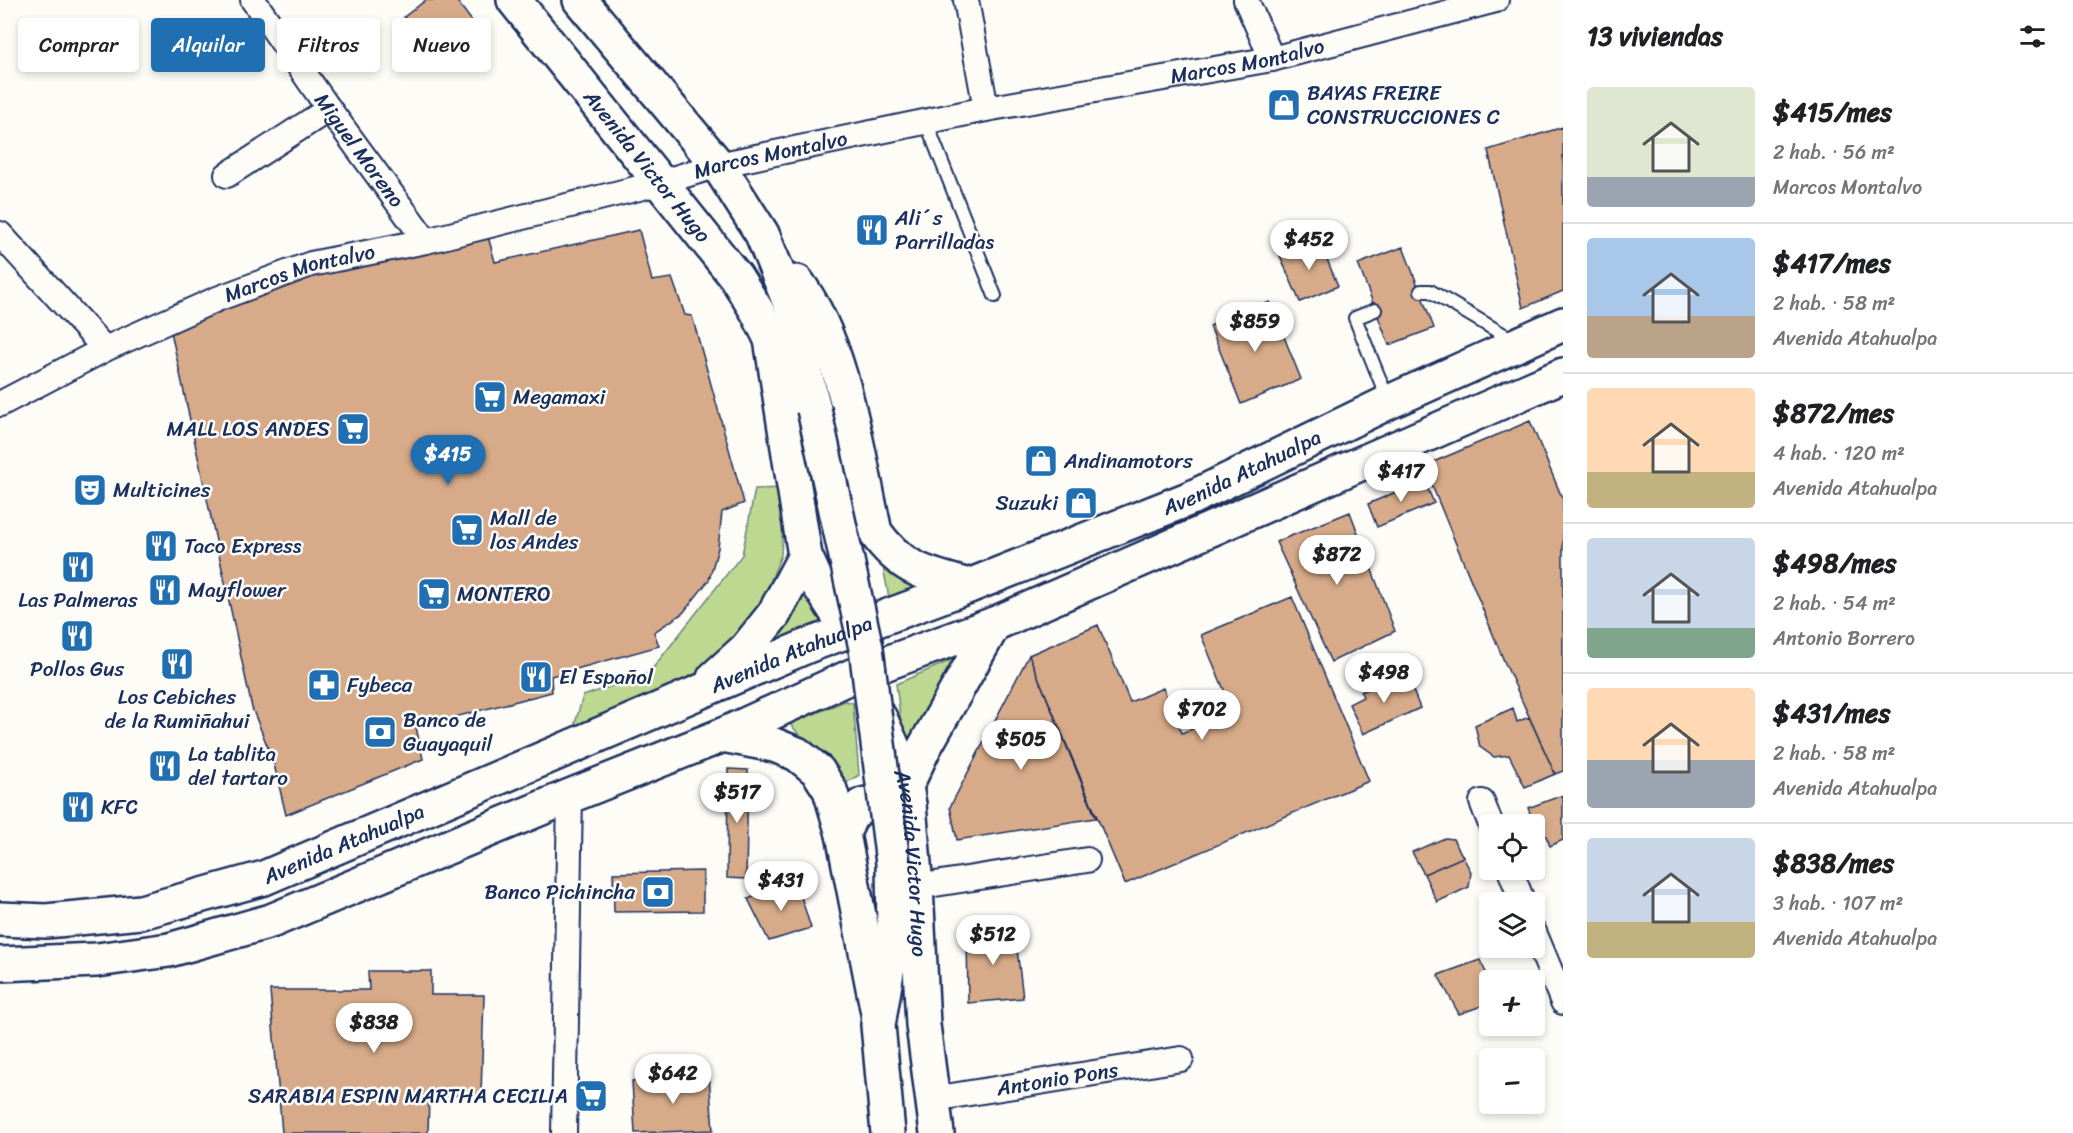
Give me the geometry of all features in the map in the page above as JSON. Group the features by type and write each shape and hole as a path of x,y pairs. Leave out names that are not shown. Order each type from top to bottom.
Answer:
{"main road":[{"name":"Avenida Victor Hugo","path":"514,0 736,277 757,311 771,339 803,544 817,582 848,630"},
{"name":"Avenida Victor Hugo","path":"580,0 718,165 768,245 805,294 825,329 844,390 875,532 888,550 906,564 930,575 969,586"},
{"name":"Avenida Victor Hugo","path":"768,245 801,340 805,373 866,648 893,863 894,930 879,1018 888,1133"},
{"name":"Avenida Atahualpa","path":"0,919 46,921 141,912 264,878 807,646 969,586 1191,498 1389,402 1563,324"},
{"name":"Avenida Victor Hugo","path":"771,339 805,373"},
{"name":"Avenida Atahualpa","path":"0,964 97,960 170,950 271,921 570,796 723,735 854,675 994,624 1563,375"},
{"path":"699,692 746,649 774,614 803,544 834,551 865,542 875,532"},
{"path":"843,834 850,817 862,805 907,796 924,748 994,624"},
{"path":"848,630 893,659"},
{"name":"Avenida Victor Hugo","path":"807,646 840,662 854,675 879,715 893,747 907,796 916,887 922,1025 937,1133"},
{"path":"723,735 774,745 796,754 818,771 830,790 843,834 879,1018"},
{"name":"Avenida Victor Hugo","path":"894,930 922,1025"}],"street":[{"name":"Miguel Moreno","path":"253,0 329,109 426,241"},
{"path":"966,0 986,109"},
{"path":"1246,0 1272,59"},
{"name":"Marcos Montalvo","path":"0,404 105,349 217,299 311,264 426,241 659,183 718,165 986,109 1272,59 1496,0"},
{"path":"228,175 329,109"},
{"path":"0,234 105,349"},
{"path":"564,1133 570,796"},
{"path":"1482,802 1487,814"},
{"path":"916,887 1087,860"},
{"path":"1545,958 1563,1002"},
{"name":"Antonio Pons","path":"933,1099 1181,1059"}],"lane":[{"path":"926,122 994,296"},
{"path":"1420,291 1430,291 1520,344"},
{"path":"1375,310 1355,318 1389,402"}],"green space":[{"path":"785,488 781,555 759,610 726,654 675,687 572,734 583,696 649,673 742,555 755,489"},
{"path":"883,567 926,592 891,608"},
{"path":"801,589 823,626 777,645 769,636"},
{"path":"970,652 905,753 896,684"},
{"path":"845,701 853,703 859,775 844,784 790,724"}],"building":[{"path":"426,0 456,0 470,18 405,18"},
{"path":"1563,127 1563,291 1523,308 1488,150"},
{"name":"Mall de los Andes","path":"486,229 495,262 639,230 652,281 672,278 685,315 692,316 744,503 722,512 718,548 709,580 683,613 654,632 659,646 551,676 552,692 416,727 423,759 286,815 273,760 252,708 170,327 322,265"},
{"path":"1319,240 1338,286 1300,302 1280,256"},
{"path":"1403,247 1434,328 1389,345 1358,264"},
{"path":"1270,302 1301,379 1241,404 1210,326"},
{"path":"1530,421 1563,500 1563,771 1555,774 1504,661 1424,466"},
{"path":"1424,480 1434,503 1377,527 1368,504"},
{"path":"1350,512 1395,631 1331,662 1276,542"},
{"path":"1292,597 1369,781 1125,884 1029,655 1098,625 1130,702 1163,688 1182,733 1233,711 1201,635"},
{"path":"1029,655 1096,818 957,840 950,807"},
{"path":"1408,678 1420,708 1363,734 1349,704 1363,697 1361,692 1391,679 1395,683"},
{"path":"1513,708 1517,722 1529,717 1555,774 1525,787 1509,755 1494,757 1480,747 1475,725"},
{"path":"728,769 748,770 746,879 727,878"},
{"path":"1563,795 1563,840 1550,846 1545,836 1545,814 1530,814 1528,808"},
{"path":"1445,838 1453,839 1463,857 1424,874 1412,852"},
{"path":"1463,857 1471,872 1469,887 1437,902 1424,874"},
{"name":"Banco Pichincha","path":"703,871 703,911 614,912 613,873"},
{"path":"796,881 811,928 769,941 748,899"},
{"path":"1014,925 1023,998 968,1003 967,934"},
{"path":"1480,960 1485,970 1479,970 1479,1007 1459,1014 1438,975"},
{"path":"368,971 431,971 431,995 484,995 481,1095 429,1096 428,1133 282,1133 270,990 369,990"},
{"path":"709,1076 713,1130 635,1133 632,1081"}],"place":[{"name":"BAYAS FREIRE CONSTRUCCIONES C","path":"1284,105"},
{"name":"Ali´s Parrilladas","path":"872,230"},
{"name":"Megamaxi","path":"490,397"},
{"name":"MALL LOS ANDES","path":"353,429"},
{"name":"Andinamotors","path":"1041,461"},
{"name":"Multicines","path":"90,490"},
{"name":"Suzuki","path":"1081,503"},
{"name":"Mall de los Andes","path":"467,530"},
{"name":"Taco Express","path":"161,546"},
{"name":"Las Palmeras","path":"78,567"},
{"name":"Mayflower","path":"165,590"},
{"name":"MONTERO","path":"434,594"},
{"name":"Pollos Gus","path":"77,636"},
{"name":"Los Cebiches de la Rumiñahui","path":"177,664"},
{"name":"El Español","path":"536,677"},
{"name":"Fybeca","path":"324,685"},
{"name":"Banco de Guayaquil","path":"380,732"},
{"name":"La tablita del tartaro","path":"165,766"},
{"name":"KFC","path":"78,807"},
{"name":"Banco Pichincha","path":"658,892"},
{"name":"SARABIA ESPIN MARTHA CECILIA","path":"591,1096"}]}
